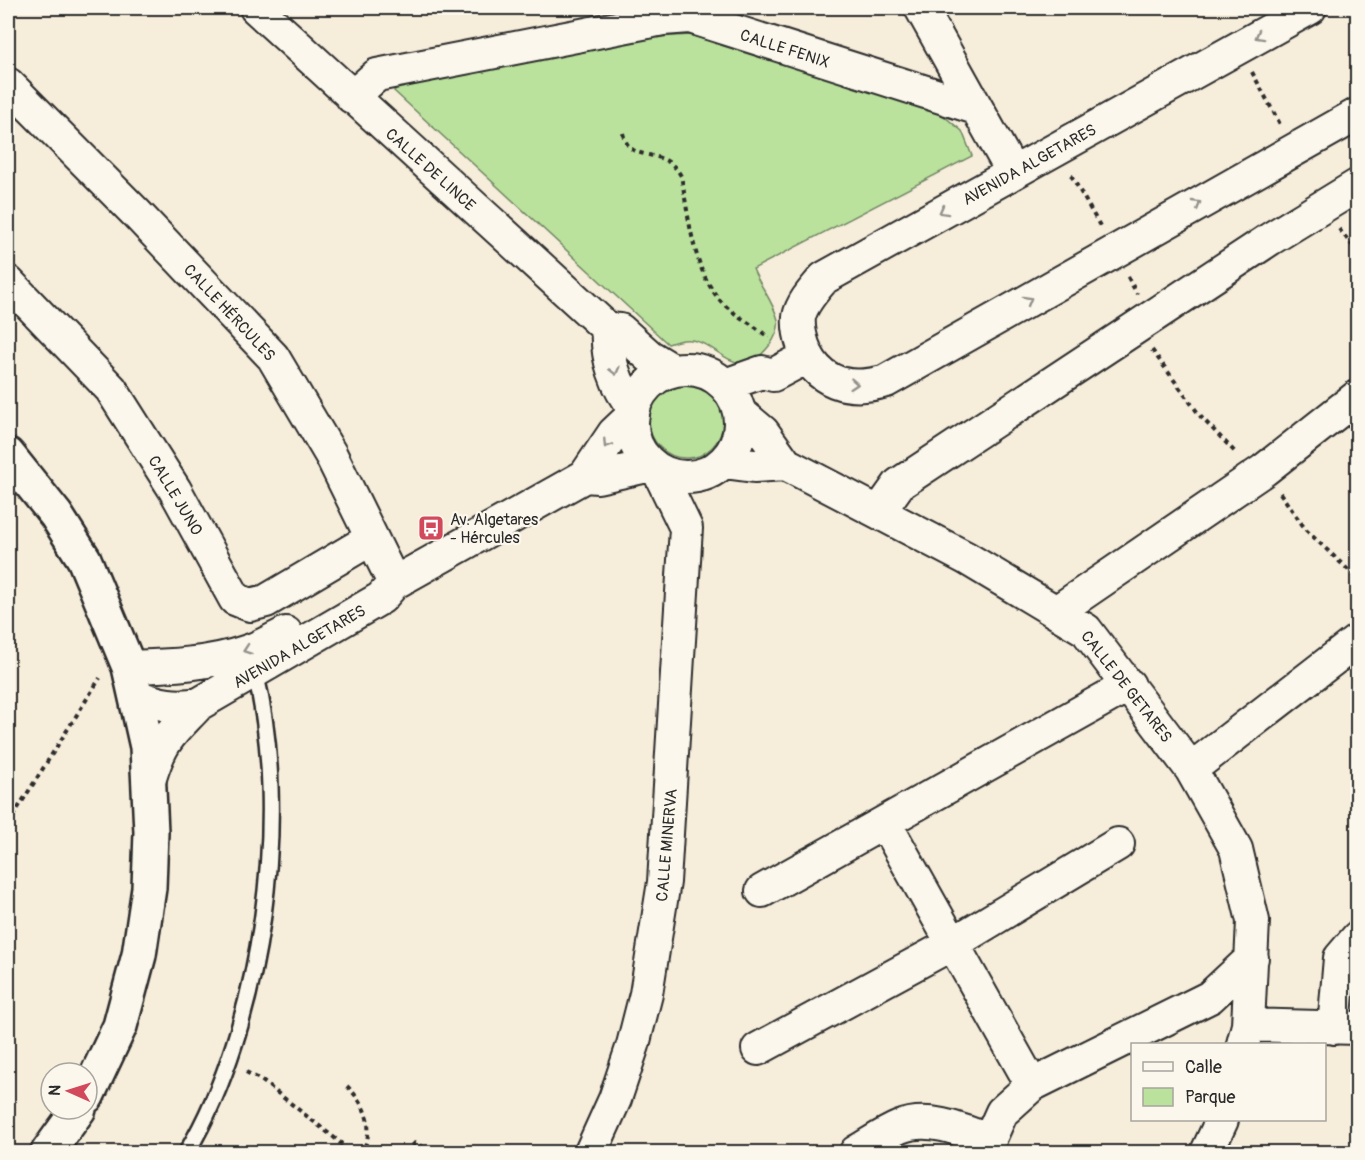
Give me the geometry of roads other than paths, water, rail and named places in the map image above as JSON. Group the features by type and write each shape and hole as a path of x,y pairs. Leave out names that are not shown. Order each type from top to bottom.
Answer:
{"street":[{"name":"CALLE DE LINCE","path":"256,8 608,329 620,330 649,356 672,370"},
{"path":"921,8 1012,173"},
{"name":"AVENIDA ALGETARES","path":"1310,8 824,278 808,299 800,316 799,332 807,357 814,368 828,379 863,385 886,381 1358,114"},
{"name":"CALLE FENIX","path":"352,97 377,75 663,19 690,18 976,108"},
{"name":"CALLE HÉRCULES","path":"8,84 144,221 273,357 331,455 394,583"},
{"path":"879,512 899,483 1358,185"},
{"name":"CALLE JUNO","path":"8,282 111,389 175,490 235,599 250,605 266,601 371,539"},
{"path":"608,329 607,344 619,390 633,412 634,436 639,450 655,468 671,476 711,469 786,464"},
{"path":"734,402 762,396 771,387 773,375 807,357"},
{"path":"633,412 648,384 672,370 701,370 734,402 738,438 711,469"},
{"path":"1056,612 1263,470 1358,396"},
{"name":"CALLE DE GETARES","path":"734,402 763,432 786,464 966,558 1086,630 1191,769 1236,849 1253,921 1246,1035"},
{"name":"AVENIDA ALGETARES","path":"150,778 159,751 199,704 381,598 394,583 585,476 614,433 633,412"},
{"path":"8,455 56,515 84,559 123,680 150,778 149,888 139,955 120,1026 99,1071"},
{"name":"AVENIDA ALGETARES","path":"585,476 598,477 655,468"},
{"name":"CALLE MINERVA","path":"591,1152 615,1099 633,1045 646,994 664,882 686,528 655,468"},
{"name":"CALLE MINERVA","path":"686,528 693,522 711,469"},
{"name":"AVENIDA ALGETARES","path":"123,680 170,666 249,651 309,622 370,586 394,583"},
{"path":"1191,769 1358,640"},
{"name":"AVENIDA ALGETARES","path":"123,680 158,705 179,707 199,704"},
{"path":"762,891 885,824 1128,685"},
{"path":"885,824 1032,1085"},
{"path":"758,1049 952,944 1118,844"},
{"path":"1246,1035 1346,1028 1340,958 1358,937"},
{"path":"856,1152 901,1126 922,1123 956,1128 987,1147 1002,1112 1032,1085 1209,997 1252,958"},
{"path":"48,1152 70,1121"},
{"path":"1207,1152 1220,1121"}],"lane":[{"path":"187,1152 200,1130 229,1063 252,979 265,895 271,795 265,712 255,672"}],"place":[{"name":"Av. Algetares - Hércules","path":"431,528"}]}
